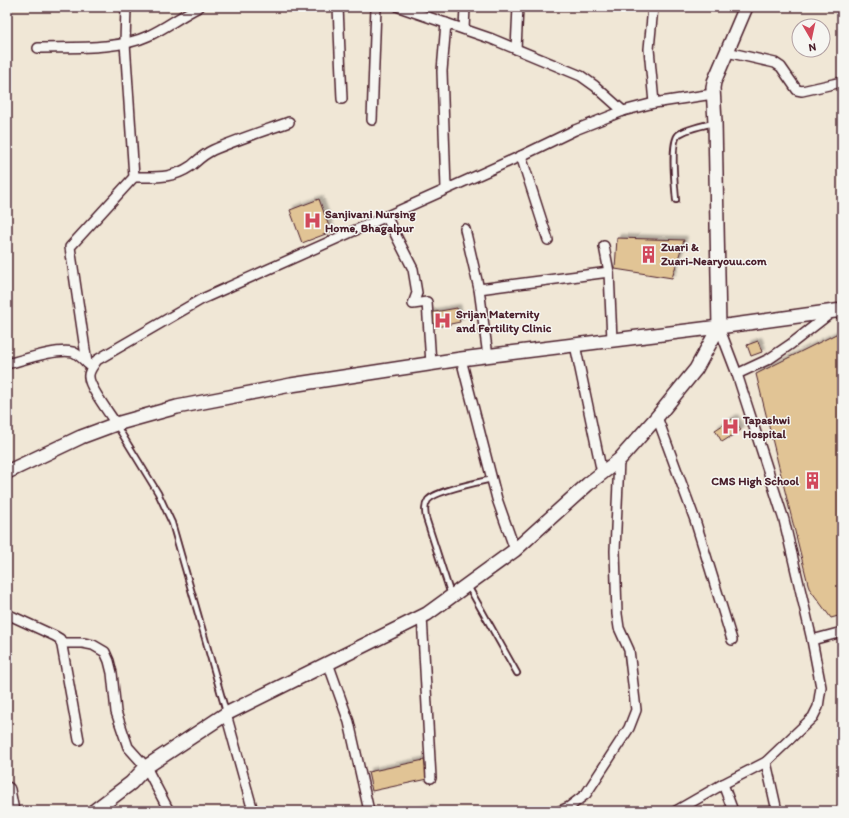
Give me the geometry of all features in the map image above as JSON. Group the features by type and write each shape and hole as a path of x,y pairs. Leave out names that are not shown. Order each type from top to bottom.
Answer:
{"main road":[{"path":"7,790 11,811"}],"street":[{"path":"116,424 92,386 89,378 90,365 70,247 134,177 125,43 126,7"},
{"path":"38,48 109,46 125,43 149,36 199,7"},
{"path":"338,7 342,99"},
{"path":"372,120 376,7"},
{"path":"399,7 464,29 581,76 595,86 622,111"},
{"path":"464,29 465,7"},
{"path":"516,49 518,7"},
{"path":"653,7 649,50 654,103"},
{"path":"676,811 723,784 766,762 813,717 818,707 821,687 812,640 784,520 737,374 719,327 715,122 713,94 714,82 746,7"},
{"path":"446,23 442,62 446,189"},
{"path":"727,52 775,63 781,67 797,90 802,91 842,82"},
{"path":"90,365 96,360 202,299 521,156 575,130 622,111 654,103 713,94"},
{"path":"134,177 167,177 173,175 180,172 204,154 240,139 289,122"},
{"path":"521,156 548,240"},
{"path":"386,216 413,270 417,293 413,304 427,302 431,364"},
{"path":"465,229 479,289 488,356"},
{"path":"604,246 609,272 612,340"},
{"path":"479,289 609,272"},
{"path":"7,472 82,437 116,424 177,407 283,387 461,359 837,311"},
{"path":"737,374 769,358 792,344 837,311"},
{"path":"94,811 131,783 146,767 226,714 422,616 515,550 588,484 619,460 657,417 696,369 719,327"},
{"path":"575,345 602,473"},
{"path":"7,364 50,353 65,351 74,352 90,365"},
{"path":"461,359 497,499 515,550"},
{"path":"657,417 695,520 732,640"},
{"path":"560,811 569,807 586,794 630,728 636,710 629,650 619,628 616,614 615,551 619,460"},
{"path":"7,614 60,639 79,740"},
{"path":"422,616 431,778"},
{"path":"812,640 842,632"},
{"path":"61,642 93,645 105,652 112,673 116,712 128,747 146,767 169,811"},
{"path":"328,663 349,722 370,811"},
{"path":"226,714 253,811"},
{"path":"766,762 777,811"},
{"path":"723,784 733,811"}],"lane":[{"path":"676,200 674,156 676,138 679,134 715,122"},
{"path":"116,424 158,493 172,523 226,714"},
{"path":"451,596 426,518 425,507 428,500 437,494 492,479"},
{"path":"467,585 517,673"}],"building":[{"path":"319,199 331,232 302,243 290,210"},
{"name":"Zuari & Zuari-Nearyouu.com","path":"617,238 684,240 672,278 615,269"},
{"path":"457,308 460,322 432,328 429,313"},
{"name":"CMS High School","path":"842,331 842,615 831,618 809,588 756,374"},
{"path":"758,341 762,352 751,356 747,345"},
{"path":"734,418 741,430 722,442 715,430"},
{"path":"424,760 428,779 372,791 368,772"},
{"path":"430,808 430,811 415,811"}],"place":[{"name":"Sanjivani Nursing Home, Bhagalpur","path":"312,221"},
{"name":"Zuari & Zuari-Nearyouu.com","path":"648,254"},
{"name":"Srijan Maternity and Fertility Clinic","path":"443,321"},
{"name":"Tapashwi Hospital","path":"730,427"},
{"name":"CMS High School","path":"812,481"}]}
